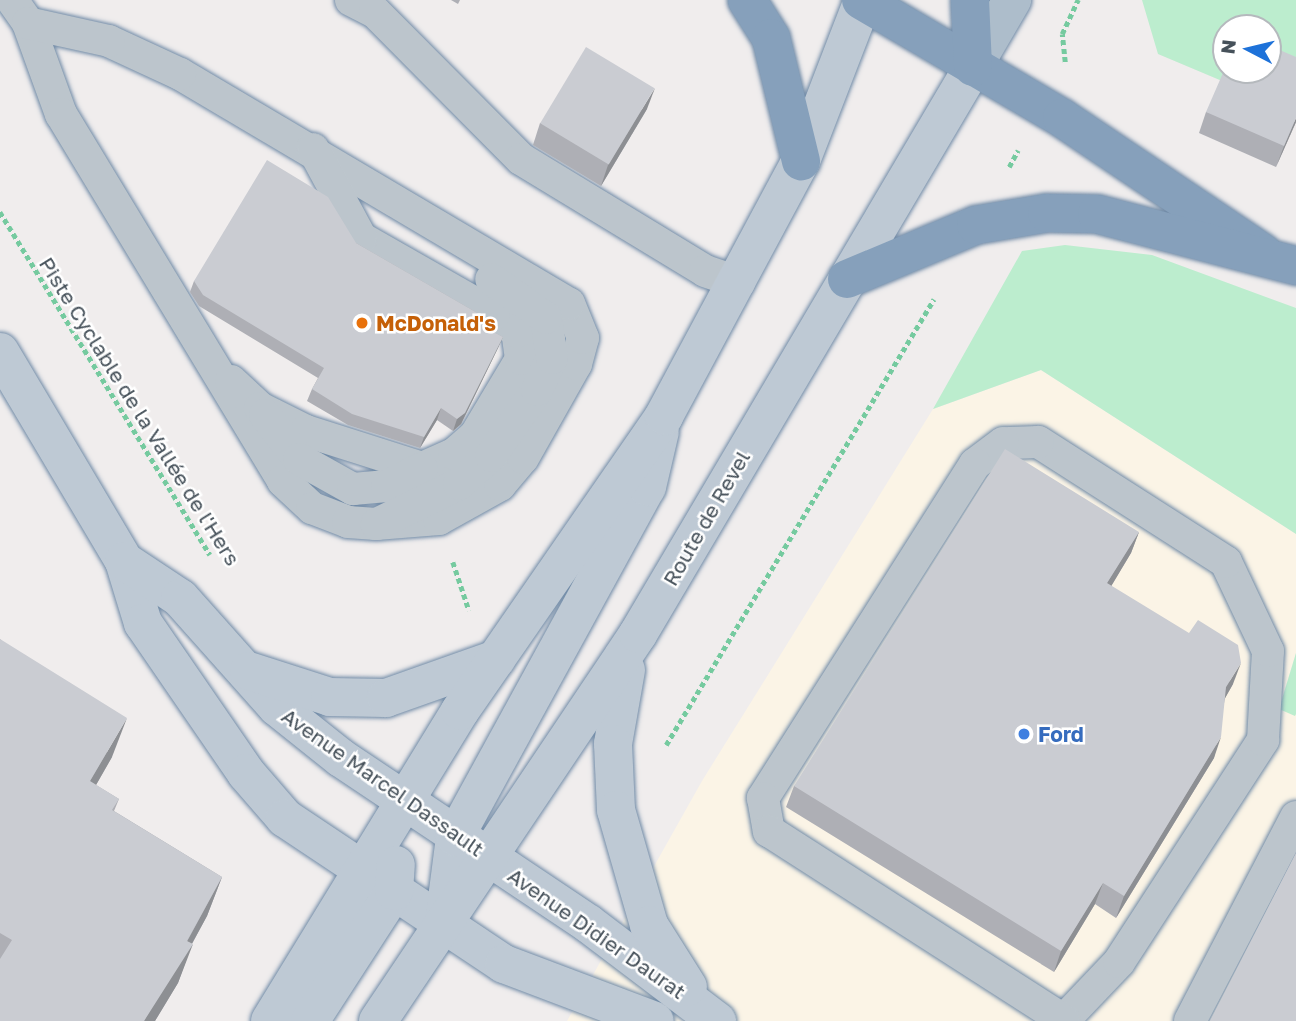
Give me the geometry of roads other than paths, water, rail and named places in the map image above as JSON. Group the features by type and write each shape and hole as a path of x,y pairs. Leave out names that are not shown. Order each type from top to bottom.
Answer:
{"highway":[{"path":"747,0 771,38 801,161"},
{"path":"862,0 973,66 1280,259"},
{"path":"970,0 973,66"},
{"path":"847,279 976,225 1047,213 1097,214 1280,259"}],"main road":[{"path":"270,1021 403,800 664,416 739,283 801,161 862,0"},
{"name":"Route de Revel","path":"378,1021 491,859 638,635 1012,0"},
{"name":"Avenue Marcel Dassault","path":"0,352 124,561 142,623 246,773 285,818 443,927"},
{"path":"443,927 455,837 648,486 664,416"},
{"name":"Avenue Marcel Dassault","path":"124,561 180,598 238,666 277,706 403,800 491,859"},
{"name":"Avenue Didier Daurat","path":"638,635 617,697 614,785 633,882 649,925 709,1014"},
{"path":"238,666 286,686 362,699 436,685 498,658"},
{"path":"310,1021 394,891 403,800"},
{"name":"Avenue Didier Daurat","path":"491,859 709,1014"},
{"name":"Avenue Didier Daurat","path":"443,927 504,964 654,1021"}],"lane":[{"path":"351,0 375,12 521,159 705,271 739,283"},
{"path":"20,11 108,41 313,149 569,304 583,338 536,435 500,485 439,519 376,524 312,508 283,481 61,114 20,11"},
{"path":"205,355 260,408 328,439 422,468 454,454 503,398 521,359 517,332 361,238 313,149"},
{"path":"1038,442 1226,562 1268,651 1263,740 1119,962 1063,1020 769,831 764,798 975,464 1003,443 1038,442"},
{"path":"1190,1021 1296,817"}],"place":[{"name":"McDonald's","path":"362,323"},
{"name":"Ford","path":"1024,734"}]}
